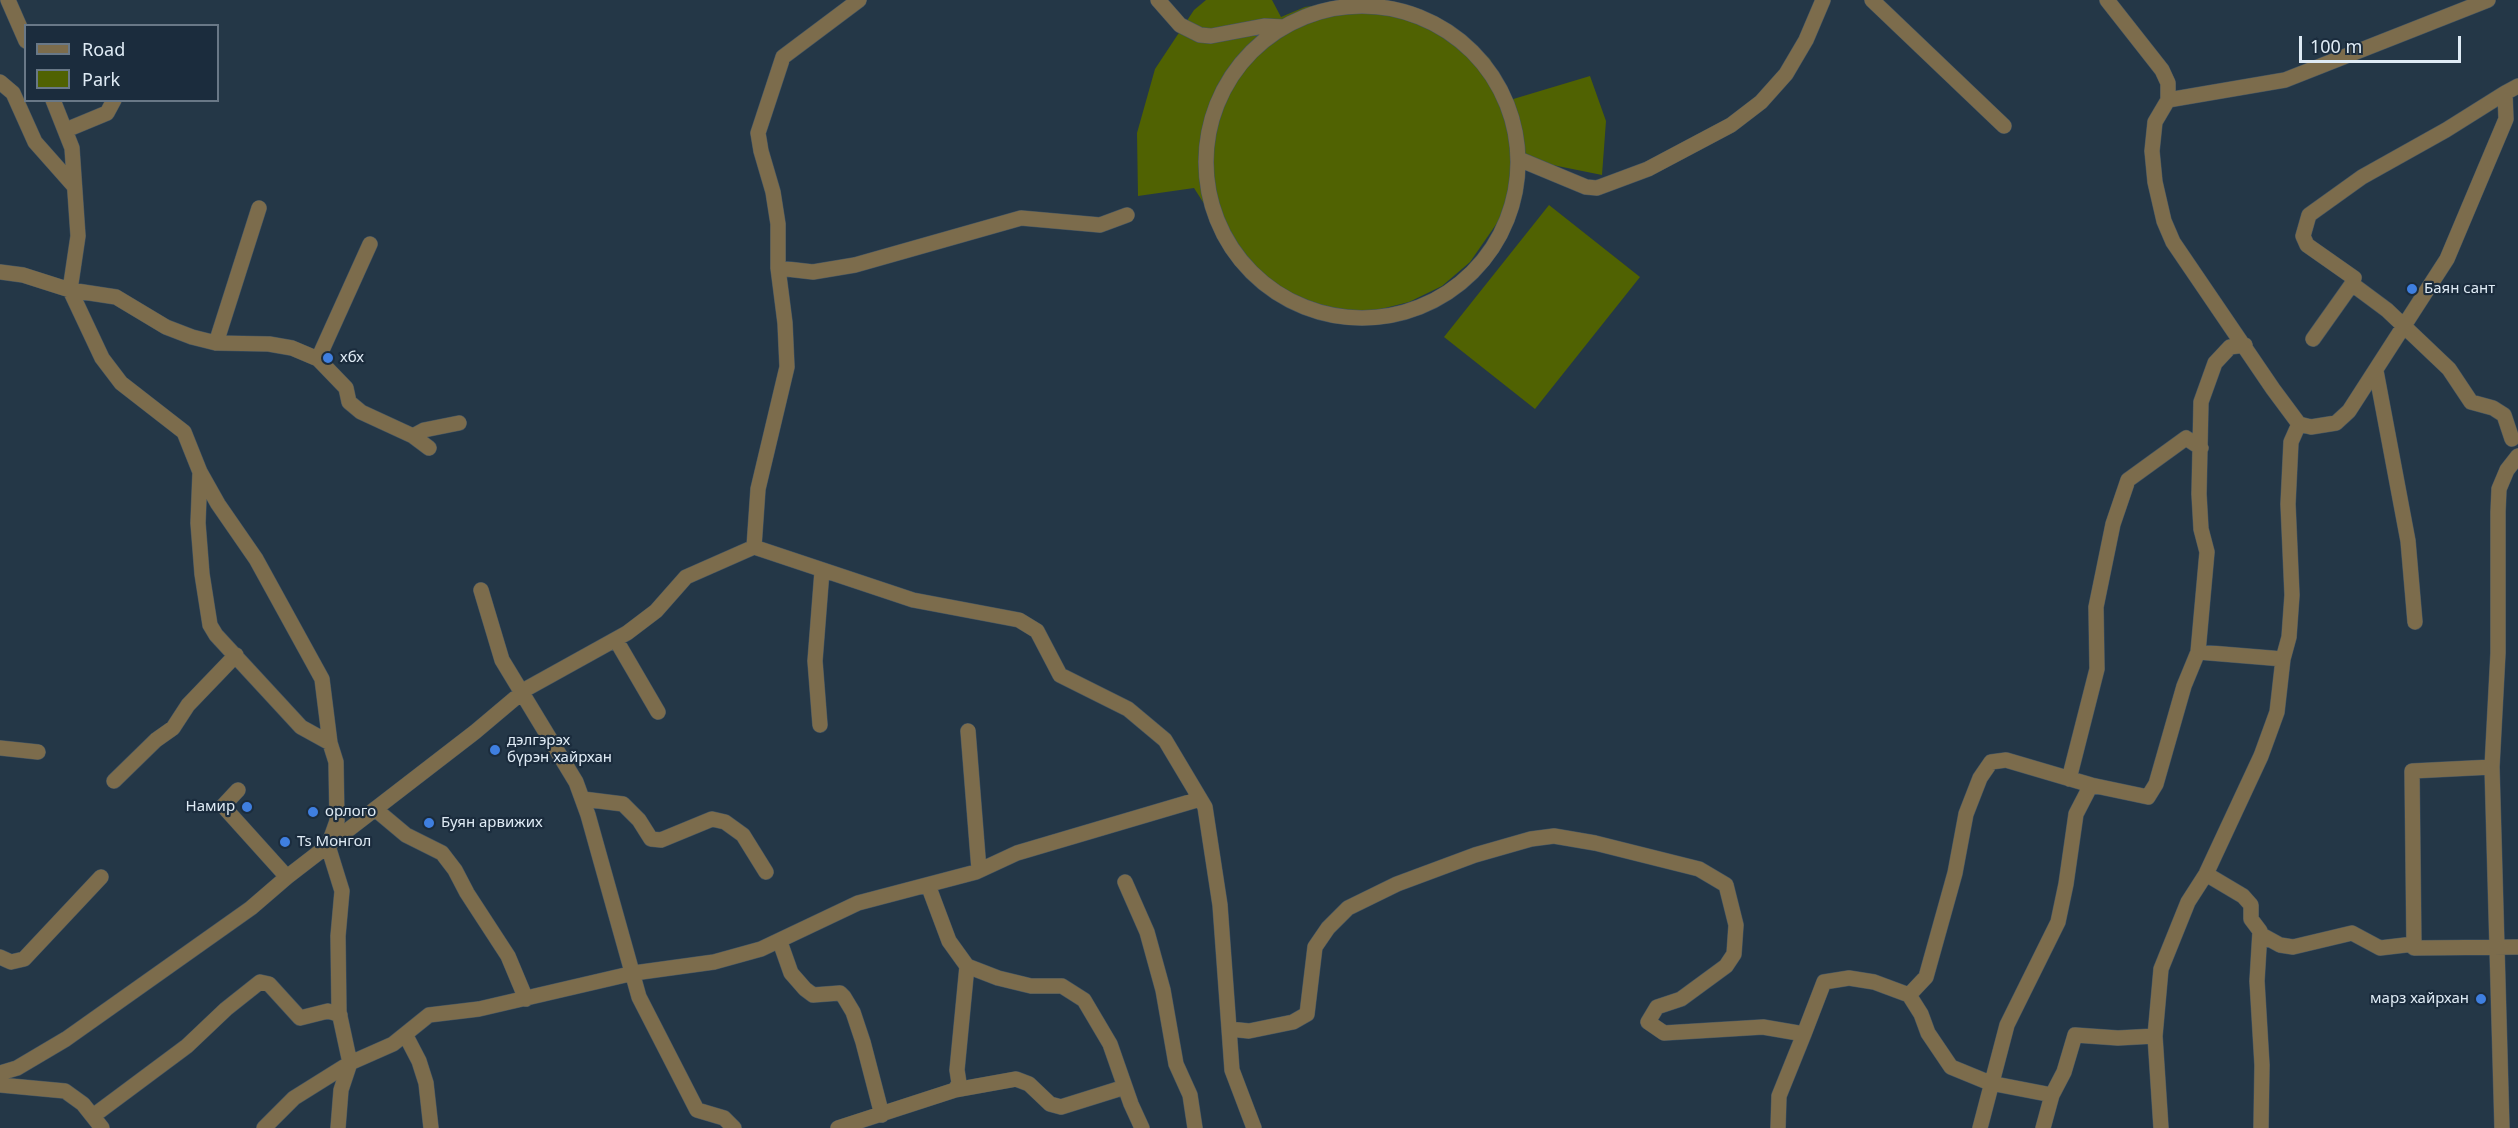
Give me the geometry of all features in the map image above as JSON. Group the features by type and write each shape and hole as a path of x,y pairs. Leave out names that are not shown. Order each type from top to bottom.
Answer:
{"street":[{"path":"8,0 24,36"},
{"path":"754,547 758,489 787,372 785,323 778,268 778,224 758,133 768,96 783,57 859,0"},
{"path":"1158,0 1180,25 1200,35 1211,36 1264,26 1284,27"},
{"path":"1521,160 1586,187 1597,188 1647,169 1722,130 1761,102 1786,74 1806,40 1823,0"},
{"path":"1872,0 2004,126"},
{"path":"2107,0 2162,70 2168,83 2168,100 2155,122 2152,151 2155,182 2164,221 2181,256 2245,345 2262,374 2299,424 2311,427 2336,423 2349,411 2447,259 2506,119 2512,89"},
{"path":"2168,100 2285,80 2488,0"},
{"path":"1358,7 1386,8 1424,19 1450,33 1469,49 1502,94 1521,160 1507,219 1492,248 1475,270 1437,298 1415,309 1364,317 1320,310 1275,292 1250,272 1234,254 1210,194 1207,162 1209,126 1219,94 1236,68 1263,40 1284,27 1328,9 1358,7"},
{"path":"0,82 13,93 35,142 74,186"},
{"path":"2313,339 2354,278 2307,245 2303,236 2309,215 2362,177 2446,130 2512,89"},
{"path":"54,102 72,148 78,236 70,290 102,358 121,383 184,432 200,472 218,504 256,559 322,679 330,743 336,762 335,829 328,846 342,891 338,936 340,1016 350,1063 341,1090 338,1128"},
{"path":"66,130 107,113 113,102"},
{"path":"216,343 259,208"},
{"path":"778,268 813,272 855,265 1020,218 1100,225 1127,214"},
{"path":"318,359 370,244"},
{"path":"0,272 23,275 70,290 116,297 166,327 216,343 269,344 292,348 318,359 346,388 349,402 361,412 413,436 429,448"},
{"path":"2352,284 2403,325 2449,369 2471,402 2493,408 2504,415 2515,432 2518,457 2507,470 2499,489 2498,653 2492,767 2502,1128"},
{"path":"1909,995 1926,977 1955,873 1966,814 1980,778 1991,762 2006,760 2091,785 2148,797 2156,784 2184,686 2198,652 2207,552 2201,529 2199,494 2201,402 2215,363 2230,347 2245,345"},
{"path":"2376,371 2408,542 2415,622"},
{"path":"413,436 424,430 459,423"},
{"path":"2161,1128 2155,1036 2162,969 2188,902 2206,874 2261,756 2277,712 2283,659 2289,637 2292,595 2288,504 2291,442 2299,424"},
{"path":"2069,779 2097,669 2096,607 2112,524 2127,480 2186,438 2201,448"},
{"path":"200,472 198,523 207,614 216,636 237,655 301,727 330,743"},
{"path":"0,1073 17,1068 66,1039 251,908 475,732 522,692 616,639 656,611 686,577 754,547 913,600 1019,620 1037,631 1060,675 1128,709 1165,740 1205,807 1220,906 1232,1070 1254,1128"},
{"path":"820,725 815,661 822,571"},
{"path":"481,590 502,660 576,782 583,799 639,998 697,1110 724,1118 734,1128"},
{"path":"616,639 658,712"},
{"path":"2198,652 2283,659"},
{"path":"114,781 156,740 173,728 188,705 237,655"},
{"path":"968,731 979,870"},
{"path":"0,748 38,752"},
{"path":"2492,767 2412,771 2414,948 2518,947"},
{"path":"1980,1128 2007,1025 2058,922 2076,814 2091,785"},
{"path":"238,790 223,806 288,877"},
{"path":"583,799 623,804 639,820 651,839 661,840 712,819 725,822 743,835 766,872"},
{"path":"264,1128 294,1098 350,1063 406,1035 418,1023 433,1014 479,1009 669,966 714,962 780,942 841,910 979,870 1017,853 1200,799"},
{"path":"375,809 406,835 442,853 508,956 526,999"},
{"path":"1228,1029 1249,1030 1293,1022 1307,1014 1315,947 1328,928 1348,909 1396,885 1475,855 1531,839 1554,836 1595,843 1699,869 1726,885 1736,925 1734,954 1726,966 1681,999 1657,1007 1648,1022 1664,1033 1763,1028 1804,1034"},
{"path":"2206,874 2242,896 2251,905 2251,919 2260,934 2280,945 2293,947 2352,933 2380,948 2414,945"},
{"path":"0,957 11,962 24,959 101,877"},
{"path":"1125,882 1147,932 1162,990 1176,1064 1190,1095 1194,1128"},
{"path":"928,885 949,941 967,966 998,978 1031,986 1062,986 1084,1000 1110,1044 1142,1128"},
{"path":"2260,934 2257,981 2261,1128"},
{"path":"780,942 791,974 805,990 813,995 840,993 853,1012 882,1115"},
{"path":"955,1090 959,1083 958,1061 967,966"},
{"path":"1778,1128 1779,1096 1824,981 1849,978 1874,982 1909,995 1921,1014 1928,1033 1950,1067 1990,1083 2052,1095"},
{"path":"0,1085 65,1091 83,1104 98,1122 187,1046 225,1009 260,982 269,984 300,1018 328,1011 340,1016"},
{"path":"406,1035 419,1061 426,1083 431,1128"},
{"path":"2043,1128 2052,1095 2064,1072 2075,1035 2125,1038 2155,1036"},
{"path":"838,1128 955,1090 1016,1079 1029,1084 1050,1104 1061,1107 1125,1087"}],"green space":[{"path":"1206,0 1272,0 1281,17 1305,7 1349,0 1365,0 1410,8 1459,31 1490,59 1510,100 1590,76 1606,121 1602,175 1518,158 1513,200 1470,262 1442,286 1409,302 1373,311 1336,310 1301,301 1268,284 1240,260 1194,188 1138,196 1137,133 1155,69 1194,10"},
{"path":"1549,205 1640,277 1535,409 1444,337"}],"place":[{"name":"Баян сант","path":"2412,289"},
{"name":"хбх","path":"328,358"},
{"name":"дэлгэрэх бүрэн хайрхан","path":"495,750"},
{"name":"Намир","path":"247,807"},
{"name":"орлого","path":"313,812"},
{"name":"Буян арвижих","path":"429,823"},
{"name":"Ts Монгол","path":"285,842"},
{"name":"марз хайрхан","path":"2481,999"}]}
